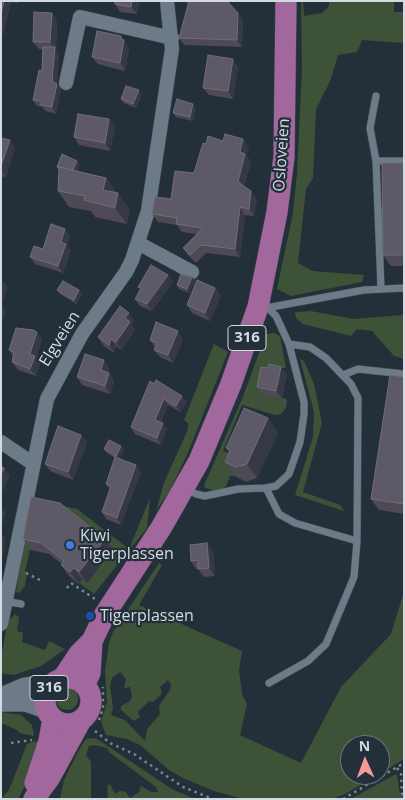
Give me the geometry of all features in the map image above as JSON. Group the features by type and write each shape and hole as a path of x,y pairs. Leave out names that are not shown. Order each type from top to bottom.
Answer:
{"main road":[{"name":"Osloveien","path":"57,682 92,641 105,614 185,488 217,419 264,308 284,157 286,1"},
{"name":"Osloveien","path":"92,641 90,673 93,684"},
{"name":"316","path":"29,799 49,741 50,714 45,697 57,682 78,680 93,684 89,724 34,799"},
{"name":"316","path":"50,714 66,724 89,724"}],"street":[{"name":"Elgveien","path":"1,624 42,414 55,381 82,334 126,272 138,243 149,201 172,38 166,1"},
{"path":"66,84 80,16 172,38"},
{"path":"138,243 192,272"},
{"path":"1,442 32,463"},
{"path":"1,697 25,687 57,682"},
{"path":"1,702 26,702 50,714"}],"lane":[{"path":"376,96 370,128 376,161 381,288"},
{"path":"376,161 404,161"},
{"path":"185,488 205,496 238,489 266,488 276,486 289,474 300,442 304,402 289,344 264,308 381,288 404,288"},
{"path":"269,683 308,662 326,644 354,577 357,541 358,398 351,384 326,358 310,348 289,344"},
{"path":"343,375 358,369 404,374"},
{"path":"266,488 280,514 295,523 357,541"},
{"path":"5,601 21,604"}],"path":[{"path":"67,588 71,583 95,599"},
{"path":"93,684 103,708 102,714 89,724 110,743 134,754 183,787 213,799"},
{"path":"11,743 39,739"},
{"path":"343,799 404,763"},
{"path":"397,768 401,773 402,796"}],"green space":[{"path":"301,1 303,1 304,16 322,13 329,6 329,1 394,2 394,12 404,12 404,43 362,40 357,52 338,55 331,79 316,109 313,178 306,189 298,263 313,271 364,275 362,282 291,296 277,289 293,213 297,173 302,68"},
{"path":"311,311 353,319 404,315 404,359 394,356 372,331 357,329 351,336 303,324 296,318 295,312"},
{"path":"274,333 280,336 286,368 276,368 263,394 287,399 286,408 281,414 275,415 242,405 223,451 238,457 235,476 230,476 226,486 220,490 211,490 204,487 205,483 242,399 265,337 267,334"},
{"path":"214,344 228,352 187,455 170,490 156,511 164,483 188,429 188,423 184,420"},
{"path":"300,359 304,361 314,384 322,423 303,492 340,505 344,511 295,495 313,437 314,412"},
{"path":"150,498 147,528 94,594 79,583 82,579 87,583 113,550 30,550 25,571 27,572 25,586 19,593 16,592 26,530 38,501 77,509 129,549"},
{"path":"159,563 162,565 139,605 242,651 239,670 242,694 247,704 240,735 301,763 341,687 391,634 404,591 404,759 390,768 390,735 340,735 340,785 361,785 345,794 331,799 244,799 214,791 169,770 140,745 127,739 106,735 101,722 107,702 105,670 109,643 113,632","holes":["120,672 126,679 124,688 130,687 132,697 130,701 121,706 121,710 134,721 140,717 138,712 149,701 153,702 160,696 162,692 160,687 168,680 171,684 170,690 159,706 160,714 147,729 145,741 125,720 111,715 113,708 110,686 112,678"]},
{"path":"15,614 19,617 17,631 23,633 22,642 45,650 49,641 65,649 41,666 14,675 1,673 1,657 8,621"},
{"path":"67,688 75,691 78,699 75,707 67,710 59,707 56,699 59,691"},
{"path":"1,712 21,715 32,725 34,736 20,733 1,723"},
{"path":"86,739 97,739 172,789 194,799 108,799 107,786 110,784 115,794 120,791 126,792 130,798 139,792 141,786 151,792 158,792 156,787 110,753 107,748 94,745 89,746 86,755 91,762 91,799 60,799 64,780 79,750"},
{"path":"35,741 38,743 32,773 18,799 1,799 9,790 27,744"},
{"path":"397,775 400,795 404,796 404,799 351,799 376,785 390,785 390,777"}],"building":[{"path":"1,1 4,1 1,15"},
{"path":"115,1 132,1 131,7 115,4"},
{"path":"188,1 227,1 238,13 237,40 179,38"},
{"path":"34,12 52,13 50,42 33,42"},
{"path":"97,31 121,36 121,39 124,40 120,63 92,57"},
{"path":"43,47 55,47 52,81 57,84 52,107 41,105 42,101 33,100 39,70 42,71"},
{"path":"208,55 233,59 228,91 203,88"},
{"path":"126,86 139,90 133,104 121,99"},
{"path":"177,99 193,104 190,117 173,113"},
{"path":"78,114 109,119 105,143 74,137"},
{"path":"225,134 243,139 240,152 245,154 238,182 251,191 249,209 240,207 235,249 201,245 190,255 183,248 203,228 176,224 177,218 152,214 155,197 171,199 175,171 194,173 203,143 206,144 208,136 223,141"},
{"path":"1,138 10,140 1,166"},
{"path":"62,154 77,161 73,170 57,167"},
{"path":"382,163 404,163 404,255 383,255"},
{"path":"59,167 106,178 103,190 118,193 115,208 84,200 85,196 58,191"},
{"path":"51,224 65,229 61,242 66,244 58,266 30,257 34,246 43,249"},
{"path":"151,265 168,275 147,304 135,299 141,288 138,287"},
{"path":"181,274 192,277 187,289 177,285"},
{"path":"197,280 215,288 205,313 187,305"},
{"path":"63,281 79,290 74,300 57,290"},
{"path":"120,306 129,313 125,318 130,322 116,342 111,339 109,345 98,337"},
{"path":"156,322 178,331 168,355 154,350 157,343 150,340"},
{"path":"16,328 37,332 30,354 35,356 30,369 12,362 14,352 9,350"},
{"path":"85,354 104,360 101,370 109,373 105,386 77,377"},
{"path":"269,364 281,367 276,391 257,387 261,367 268,368"},
{"path":"390,375 404,377 404,504 371,499"},
{"path":"156,380 182,396 176,406 164,399 155,420 163,423 157,438 131,427 150,381 154,384"},
{"path":"244,408 268,418 247,464 236,467 225,462 230,450 226,448"},
{"path":"58,426 81,435 68,472 45,464"},
{"path":"109,440 121,446 116,456 104,449"},
{"path":"115,457 136,465 117,518 102,512 111,486 106,484"},
{"path":"31,497 60,503 105,539 79,572 74,568 70,572 61,565 64,561 41,543 23,539"},
{"path":"207,543 209,568 198,569 198,560 191,561 190,545"}],"place":[{"name":"Kiwi Tigerplassen","path":"70,545"},
{"name":"Tigerplassen","path":"90,616"}]}
